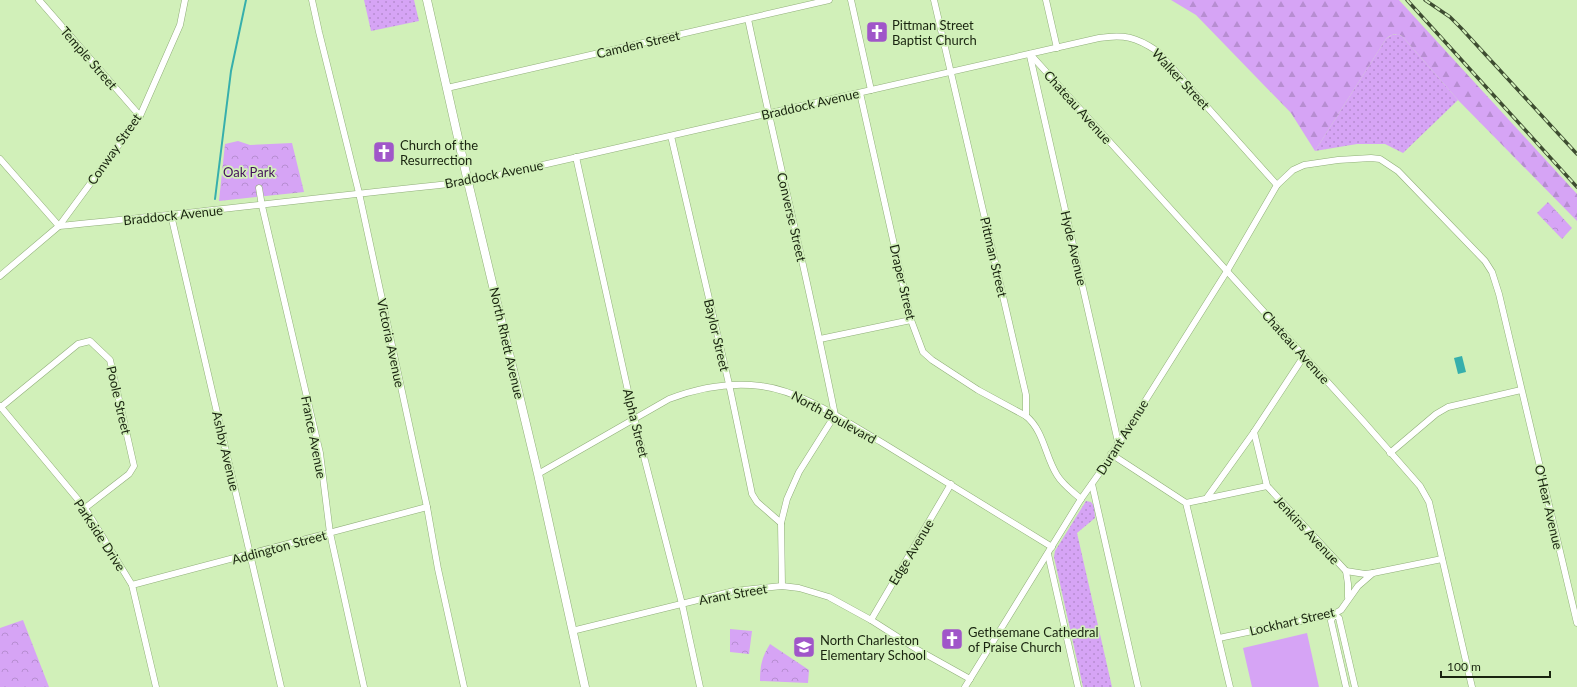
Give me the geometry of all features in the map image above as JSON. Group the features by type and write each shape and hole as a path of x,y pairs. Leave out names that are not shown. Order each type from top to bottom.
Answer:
{"main road":[{"name":"North Rhett Avenue","path":"427,0 468,182 538,474 585,687"}],"street":[{"name":"Temple Street","path":"39,0 140,116"},
{"name":"Conway Street","path":"0,276 59,226 140,116 180,25 185,0"},
{"name":"Victoria Avenue","path":"312,0 359,193 427,507 438,569 464,687"},
{"name":"Camden Street","path":"448,88 829,0"},
{"path":"851,0 871,90"},
{"name":"Pittman Street","path":"934,0 1026,395 1026,416"},
{"path":"1046,0 1057,48"},
{"name":"Converse Street","path":"748,19 836,415"},
{"name":"Walker Street","path":"1009,59 1098,38 1120,36 1144,42 1157,51 1277,185"},
{"name":"Chateau Avenue","path":"1030,54 1363,421 1420,486 1428,502 1472,687"},
{"name":"Hyde Avenue","path":"1030,54 1118,442"},
{"name":"Braddock Avenue","path":"59,226 262,206 359,193 468,182 1009,59"},
{"name":"Draper Street","path":"860,92 911,320 923,352 932,360 978,390 1026,416"},
{"name":"Baylor Street","path":"670,136 729,384 752,494 757,502 781,523"},
{"name":"Alpha Street","path":"576,157 634,418 682,604 700,687"},
{"name":"O'Hear Avenue","path":"1277,185 1293,170 1304,165 1338,160 1371,158 1380,159 1398,171 1485,261 1492,272 1499,294 1577,623"},
{"path":"0,159 59,226"},
{"name":"Durant Avenue","path":"964,687 1227,271 1277,185"},
{"name":"France Avenue","path":"259,188 320,453 330,533 364,687"},
{"name":"Ashby Avenue","path":"171,215 281,687"},
{"path":"820,339 911,320"},
{"name":"Poole Street","path":"0,406 78,344 90,341 110,360 134,466 129,474 85,508"},
{"path":"1206,499 1254,432 1304,356"},
{"name":"North Boulevard","path":"538,474 669,399 691,391 729,384 761,386 789,392 836,415 1052,547"},
{"path":"1390,453 1436,414 1448,407 1521,390"},
{"name":"Parkside Drive","path":"0,406 85,508 132,584 156,687"},
{"path":"782,586 781,523 787,499 799,472 836,415"},
{"path":"1026,416 1036,426 1056,474 1063,484 1082,499"},
{"name":"Jenkins Avenue","path":"1254,432 1267,486 1346,571 1348,598"},
{"path":"1111,454 1186,503 1230,687"},
{"name":"Edge Avenue","path":"871,620 951,484"},
{"path":"1092,484 1138,687"},
{"name":"Jenkins Avenue","path":"1186,503 1267,486"},
{"name":"Addington Street","path":"132,584 427,507"},
{"path":"1048,554 1078,687"},
{"name":"Lockhart Street","path":"1219,638 1334,614 1341,610 1348,598 1358,586 1373,573 1442,559"},
{"path":"1346,571 1365,574 1373,573"},
{"name":"Arant Street","path":"572,631 734,591 782,586 799,588 829,597 871,620 918,650 970,679"},
{"path":"1346,687 1331,621 1334,614 1339,618 1355,687"}],"green space":[{"path":"364,0 414,0 419,21 371,31"},
{"path":"1171,0 1399,0 1577,194 1577,221 1458,100 1402,36 1395,34 1386,39 1315,151 1291,113 1196,15"},
{"path":"1398,34 1402,36 1458,100 1403,153 1385,144 1357,144 1315,151 1386,39 1392,35"},
{"name":"Oak Park","path":"238,141 250,145 292,143 304,192 219,201 225,144"},
{"path":"1548,202 1572,228 1562,239 1537,213"},
{"path":"1086,501 1091,502 1094,506 1095,518 1077,533 1112,687 1083,687 1054,557 1055,551"},
{"path":"23,620 49,687 0,687 0,628"},
{"path":"730,629 752,631 749,654 730,652"},
{"path":"1307,633 1319,687 1252,687 1243,648"},
{"path":"770,644 809,670 808,683 760,681 762,661"}],"water":[{"path":"1462,356 1466,372 1458,374 1454,358"}],"waterway":[{"path":"215,199 231,71 246,0"}],"railway":[{"path":"1407,0 1577,187"},
{"path":"1425,0 1450,17 1461,28 1577,154"}],"place":[{"name":"Pittman Street Baptist Church","path":"877,32"},
{"name":"Church of the Resurrection","path":"384,152"},
{"name":"Gethsemane Cathedral of Praise Church","path":"952,639"},
{"name":"North Charleston Elementary School","path":"804,647"}]}
